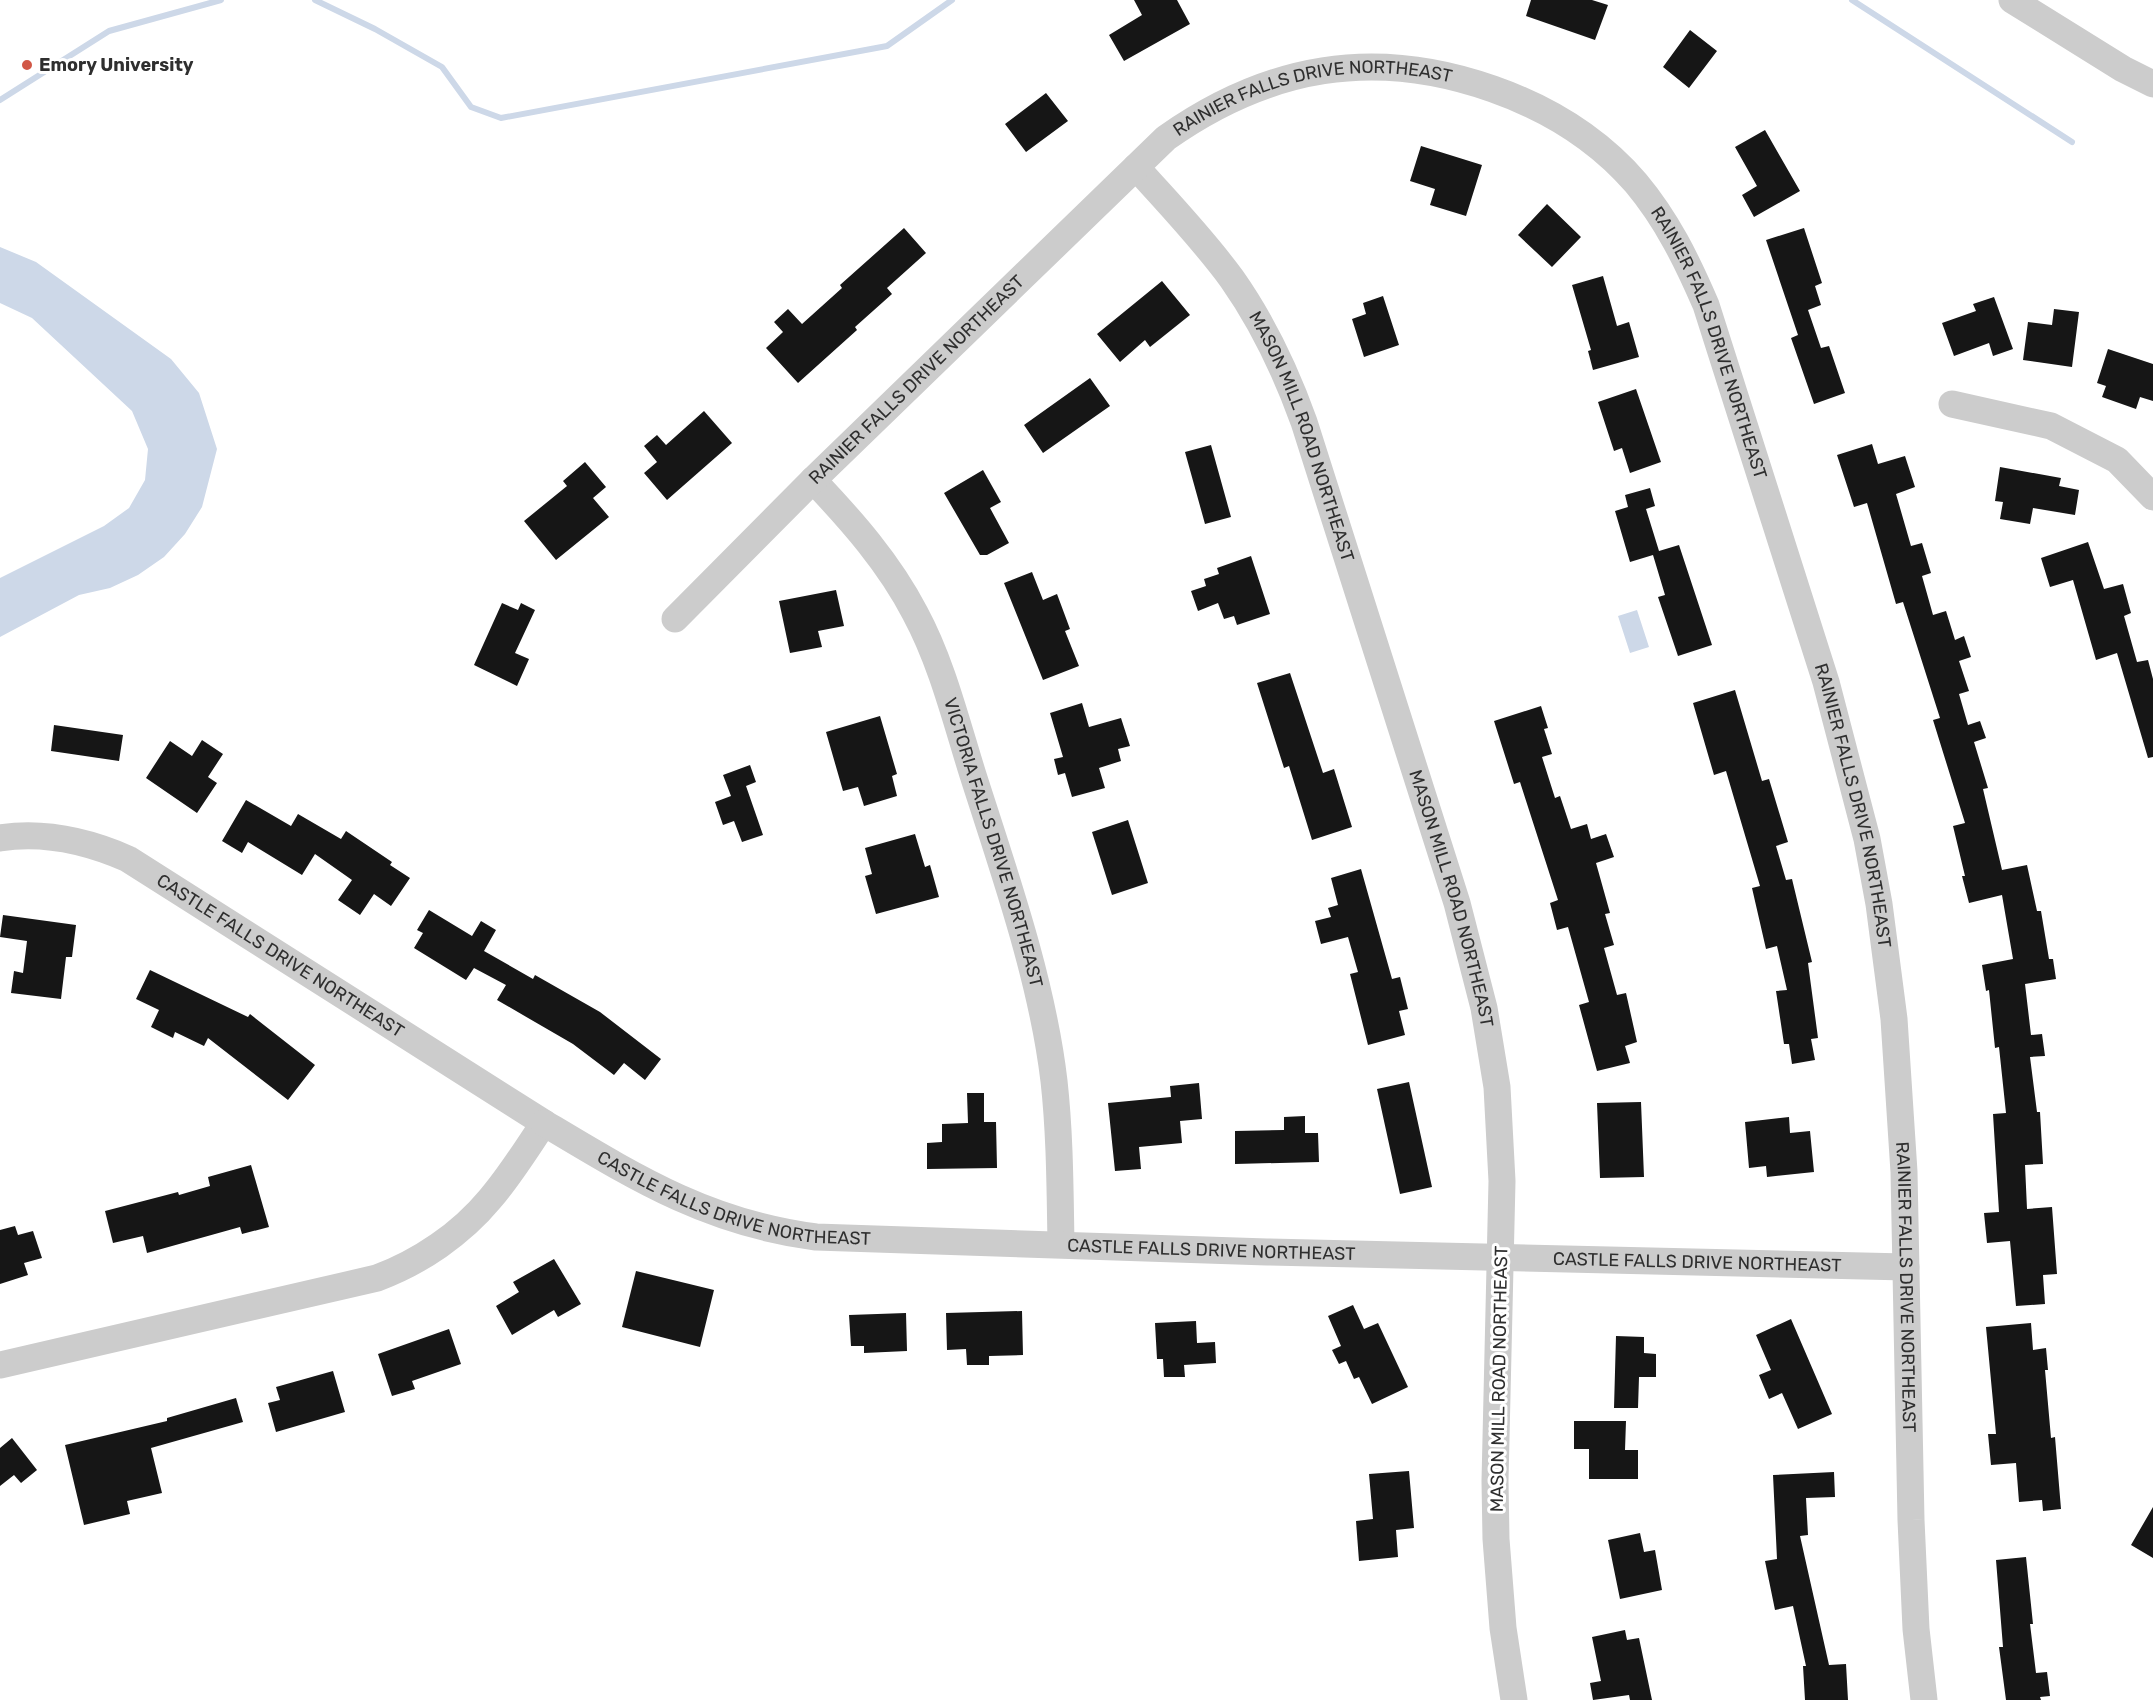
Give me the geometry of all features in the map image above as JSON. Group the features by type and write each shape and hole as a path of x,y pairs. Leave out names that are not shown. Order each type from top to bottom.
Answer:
{"street":[{"path":"2012,0 2123,69 2153,84"},
{"name":"RAINIER FALLS DRIVE NORTHEAST","path":"675,619 813,480 1166,138 1198,116 1235,96 1275,81 1330,69 1379,66 1424,70 1472,82 1524,100 1567,124 1606,153 1635,182 1661,216 1683,254 1706,305 1826,682 1867,838 1879,904 1894,1019 1904,1172 1911,1520 1916,1629 1924,1700"},
{"name":"MASON MILL ROAD NORTHEAST","path":"1136,167 1207,247 1231,278 1255,314 1290,383 1457,903 1484,1008 1497,1087 1502,1181 1495,1482 1496,1539 1503,1628 1514,1700"},
{"path":"1952,404 2051,426 2117,460 2153,497"},
{"name":"VICTORIA FALLS DRIVE NORTHEAST","path":"813,480 845,513 890,570 926,636 950,701 1013,900 1042,1011 1054,1080 1059,1152 1061,1244"},
{"name":"CASTLE FALLS DRIVE NORTHEAST","path":"0,838 19,835 63,838 86,842 128,859 544,1123 626,1172 703,1210 778,1232 816,1238 908,1242 1061,1244 1267,1252 1906,1267"},
{"path":"0,1365 377,1278 397,1271 448,1239 471,1219 491,1198 544,1123"}],"water":[{"path":"0,247 36,262 171,359 199,393 217,449 202,507 185,534 164,557 138,575 110,588 79,595 0,637 0,578 104,526 129,508 145,480 148,449 132,411 32,318 0,303"},
{"path":"1637,610 1649,647 1630,653 1618,616"}],"building":[{"path":"1134,0 1177,0 1190,24 1124,61 1109,35 1142,15"},
{"path":"1531,0 1592,0 1608,5 1595,40 1526,16"},
{"path":"1690,30 1717,51 1689,88 1663,67"},
{"path":"1046,93 1068,121 1026,152 1005,124"},
{"path":"1765,130 1800,191 1754,217 1742,195 1757,186 1735,147"},
{"path":"1421,146 1482,165 1466,216 1430,205 1435,189 1410,181"},
{"path":"1547,204 1581,237 1552,267 1518,235"},
{"path":"904,228 926,253 887,288 892,294 855,327 857,330 798,383 766,348 783,332 774,322 788,309 802,324 842,288 840,285"},
{"path":"1804,228 1822,283 1815,286 1821,305 1808,310 1821,348 1829,346 1845,393 1814,404 1791,338 1798,335 1766,240"},
{"path":"1603,276 1617,326 1629,322 1639,357 1593,370 1588,351 1591,350 1572,285"},
{"path":"1162,281 1190,315 1150,347 1145,340 1120,362 1097,334"},
{"path":"1383,296 1399,345 1364,357 1352,319 1366,314 1363,303"},
{"path":"1994,297 2013,349 1993,356 1989,343 1954,356 1942,323 1976,311 1973,304"},
{"path":"2054,309 2079,312 2072,367 2023,360 2028,322 2052,325"},
{"path":"2108,349 2153,364 2153,401 2140,397 2136,409 2102,397 2106,386 2097,383"},
{"path":"1090,378 1110,406 1043,453 1024,425"},
{"path":"1636,389 1661,462 1630,473 1622,448 1614,451 1598,402"},
{"path":"704,411 732,443 667,500 644,473 657,462 644,446 657,435 666,445"},
{"path":"1872,444 1878,464 1905,456 1915,487 1896,494 1911,546 1922,543 1931,573 1922,576 1933,615 1946,611 1955,640 1964,636 1971,657 1959,661 1969,691 1959,694 1968,725 1980,721 1986,738 1974,742 1988,788 1983,789 2002,870 2027,865 2037,911 2041,911 2049,959 2053,959 2056,979 2025,984 2031,1035 2042,1034 2045,1056 2030,1057 2037,1112 2040,1112 2043,1164 2025,1165 2027,1209 2052,1207 2057,1274 2043,1275 2045,1304 2016,1306 2010,1241 1987,1243 1984,1213 1999,1212 1993,1114 2006,1113 1999,1047 1995,1048 1989,990 1986,991 1982,965 2013,959 2002,895 1969,903 1953,826 1965,823 1933,720 1940,718 1903,602 1896,604 1867,503 1854,507 1837,455"},
{"path":"1211,445 1231,517 1205,524 1185,452"},
{"path":"585,462 606,487 593,498 609,517 556,560 524,521 567,486 563,481"},
{"path":"2000,467 2061,478 2059,486 2079,490 2075,515 2033,508 2030,524 2000,519 2003,502 1995,501"},
{"path":"983,470 1001,502 990,508 1009,543 987,555 980,555 944,493"},
{"path":"1650,488 1655,506 1646,509 1659,551 1679,545 1712,645 1678,656 1658,597 1665,595 1653,555 1630,562 1615,511 1628,507 1625,495"},
{"path":"2088,542 2104,589 2123,584 2131,613 2124,616 2137,662 2148,660 2153,679 2153,757 2148,758 2117,653 2096,660 2073,580 2050,587 2041,558"},
{"path":"1251,556 1270,614 1237,625 1234,616 1224,619 1218,603 1198,611 1191,591 1206,586 1204,579 1219,574 1217,568"},
{"path":"1032,572 1043,600 1057,594 1070,629 1065,631 1079,666 1043,680 1004,583"},
{"path":"836,590 844,626 818,631 822,647 790,653 779,601"},
{"path":"502,603 518,610 521,603 535,610 515,653 529,659 517,686 474,665"},
{"path":"1290,673 1323,773 1334,769 1352,827 1312,840 1289,766 1284,768 1257,683"},
{"path":"1735,690 1762,781 1769,779 1788,842 1776,846 1786,880 1792,879 1812,962 1808,963 1818,1038 1811,1039 1815,1060 1792,1064 1789,1044 1784,1044 1776,991 1787,990 1777,946 1766,949 1752,888 1760,886 1726,771 1714,775 1693,703"},
{"path":"1082,703 1089,727 1121,718 1130,746 1118,749 1121,761 1099,768 1105,788 1072,797 1065,773 1058,775 1054,759 1063,757 1050,713"},
{"path":"1541,706 1548,728 1544,729 1552,754 1542,757 1555,798 1560,796 1571,829 1587,824 1591,839 1606,834 1614,857 1596,863 1610,913 1605,914 1614,945 1604,948 1617,995 1626,993 1637,1042 1625,1046 1630,1063 1597,1071 1579,1005 1589,1002 1568,927 1557,930 1550,903 1558,900 1520,782 1514,784 1494,721"},
{"path":"880,716 897,774 892,776 897,796 864,806 858,787 843,791 826,732"},
{"path":"54,725 123,735 119,761 51,751"},
{"path":"202,740 223,754 208,777 217,783 197,813 146,778 170,741 192,756"},
{"path":"750,765 756,782 746,786 763,835 742,842 734,821 723,825 715,802 731,796 723,775"},
{"path":"246,800 291,826 298,814 341,839 346,831 392,862 390,865 410,878 391,906 374,894 360,915 338,900 352,880 315,854 302,875 248,842 242,853 222,841"},
{"path":"1128,820 1148,883 1112,895 1092,832"},
{"path":"915,834 925,867 930,865 939,897 876,914 865,876 872,874 865,848"},
{"path":"1361,869 1392,979 1400,977 1408,1009 1399,1011 1405,1035 1368,1045 1350,974 1358,972 1348,937 1321,944 1315,921 1331,917 1328,908 1338,905 1331,878"},
{"path":"429,910 472,936 481,921 496,930 484,951 533,979 535,975 600,1012 661,1059 645,1080 624,1063 614,1075 573,1044 497,1000 506,985 474,968 466,980 414,948 423,933 417,930"},
{"path":"3,915 76,925 72,957 66,957 61,999 11,993 14,971 23,973 27,941 0,937"},
{"path":"150,970 248,1017 250,1014 315,1065 288,1100 208,1038 204,1046 175,1032 173,1038 151,1027 159,1010 136,999"},
{"path":"1409,1082 1432,1187 1400,1194 1377,1089"},
{"path":"1199,1083 1202,1119 1180,1121 1182,1143 1139,1147 1141,1169 1115,1171 1108,1103 1171,1097 1170,1086"},
{"path":"967,1093 984,1093 984,1122 996,1122 997,1168 927,1169 927,1143 942,1142 942,1124 968,1123"},
{"path":"1641,1102 1644,1177 1600,1178 1597,1103"},
{"path":"1305,1116 1305,1133 1318,1133 1319,1162 1235,1164 1235,1131 1284,1130 1284,1117"},
{"path":"1789,1117 1790,1133 1810,1131 1814,1172 1767,1177 1766,1166 1749,1168 1745,1122"},
{"path":"251,1165 269,1227 242,1234 240,1227 147,1253 143,1236 113,1243 105,1211 210,1186 208,1177"},
{"path":"15,1226 18,1235 33,1231 42,1258 24,1263 28,1275 0,1284 0,1230"},
{"path":"554,1259 581,1304 558,1317 554,1310 512,1335 496,1306 519,1292 513,1282"},
{"path":"636,1271 714,1290 700,1347 622,1327"},
{"path":"1353,1305 1364,1329 1378,1323 1408,1387 1372,1404 1359,1377 1354,1379 1346,1361 1339,1364 1332,1350 1341,1346 1328,1316"},
{"path":"1022,1311 1023,1355 989,1356 989,1365 967,1365 966,1349 947,1350 946,1313"},
{"path":"906,1313 907,1351 864,1353 864,1346 851,1346 849,1315"},
{"path":"1791,1319 1832,1414 1798,1429 1782,1393 1769,1399 1759,1375 1771,1370 1756,1335"},
{"path":"1196,1321 1197,1343 1215,1342 1216,1363 1184,1365 1185,1377 1164,1377 1163,1359 1157,1359 1155,1323"},
{"path":"2031,1323 2033,1350 2046,1348 2048,1370 2045,1370 2051,1438 2055,1437 2061,1509 2043,1511 2042,1500 2019,1502 2016,1463 1991,1465 1988,1434 1996,1434 1986,1327"},
{"path":"449,1329 461,1364 412,1381 415,1389 392,1396 378,1354"},
{"path":"1616,1336 1644,1337 1644,1353 1656,1354 1656,1377 1639,1377 1638,1408 1614,1408"},
{"path":"333,1371 345,1412 276,1432 268,1403 280,1400 276,1387"},
{"path":"236,1398 243,1422 151,1448 162,1493 127,1501 130,1514 84,1525 65,1445 167,1421 167,1418"},
{"path":"1574,1421 1626,1421 1625,1450 1638,1450 1638,1479 1589,1479 1589,1449 1574,1449"},
{"path":"12,1438 37,1470 21,1483 14,1475 0,1486 0,1448"},
{"path":"1409,1471 1414,1528 1396,1530 1398,1557 1359,1561 1356,1521 1373,1519 1369,1474"},
{"path":"1834,1472 1835,1497 1806,1498 1808,1535 1800,1536 1829,1665 1846,1664 1848,1700 1805,1700 1803,1666 1806,1666 1793,1606 1775,1610 1765,1561 1777,1559 1773,1475"},
{"path":"2153,1507 2153,1558 2131,1545"},
{"path":"1640,1533 1644,1552 1655,1550 1662,1590 1620,1599 1608,1540"},
{"path":"2026,1557 2036,1673 2047,1672 2050,1696 2040,1697 2041,1700 2006,1700 1999,1647 2003,1647 1996,1560"},
{"path":"1625,1630 1627,1640 1639,1638 1652,1700 1630,1700 1629,1695 1593,1700 1590,1683 1601,1681 1592,1637"}],"waterway":[{"path":"0,100 109,31 221,0"},
{"path":"315,0 375,29 442,67 471,107 501,118 887,46 952,0"},
{"path":"1852,0 2072,142"}],"place":[{"name":"Emory University","path":"27,65"}]}
